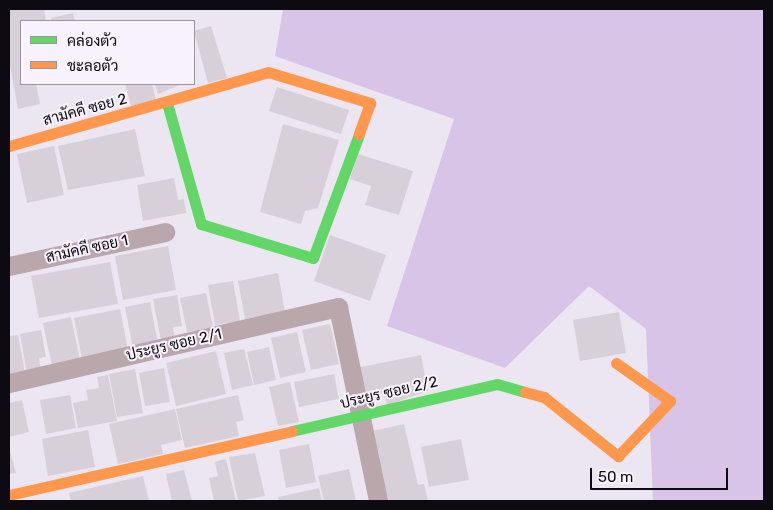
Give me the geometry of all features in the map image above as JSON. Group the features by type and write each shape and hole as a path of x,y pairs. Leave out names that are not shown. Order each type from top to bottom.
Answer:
{"street":[{"name":"สามัคคี ซอย 2","path":"9,146 167,103 268,72 370,104 313,258 200,224 167,103"},
{"name":"สามัคคี ซอย 1","path":"9,266 165,232"},
{"name":"ประยูร ซอย 2/1","path":"9,383 338,306 361,415"},
{"name":"ประยูร ซอย 2/2","path":"9,495 498,384 544,397 618,456 670,401 616,363"},
{"path":"361,415 378,501"}],"shaded area":[{"path":"283,9 764,9 764,501 653,501 646,329 589,286 505,368 387,326 454,119 275,56"}],"building":[{"path":"9,9 44,9 46,20 20,20 20,85 36,85 40,104 18,109 9,60"},
{"path":"73,13 75,20 52,20 51,18"},
{"path":"211,26 227,78 208,83 195,31"},
{"path":"125,85 152,85 156,100 131,106"},
{"path":"155,85 180,85 158,94"},
{"path":"277,87 349,110 341,134 269,111"},
{"path":"283,124 339,140 318,208 305,211 301,224 260,212"},
{"path":"135,129 145,176 68,190 58,146"},
{"path":"54,146 64,195 27,203 17,154"},
{"path":"358,154 413,171 399,215 365,205 371,186 350,179"},
{"path":"174,178 178,200 184,199 186,213 143,221 137,185"},
{"path":"330,235 386,255 370,301 314,281"},
{"path":"168,246 176,290 123,300 115,256"},
{"path":"110,262 118,304 39,318 31,276"},
{"path":"278,273 285,312 245,319 238,281"},
{"path":"233,281 240,321 215,325 208,285"},
{"path":"206,293 213,327 187,332 180,298"},
{"path":"177,295 182,326 173,327 175,339 161,341 153,299"},
{"path":"150,302 158,344 133,349 125,307"},
{"path":"120,309 128,350 82,359 74,318"},
{"path":"619,312 626,353 580,361 573,320"},
{"path":"71,317 80,360 52,366 43,323"},
{"path":"330,324 339,364 311,370 302,330"},
{"path":"41,330 46,357 39,358 41,371 27,374 20,334"},
{"path":"297,332 306,372 280,378 271,338"},
{"path":"18,335 25,373 9,376 9,336"},
{"path":"269,347 276,380 254,385 247,352"},
{"path":"244,349 253,385 232,390 224,353"},
{"path":"216,351 226,394 176,406 166,363"},
{"path":"421,355 428,391 387,405 384,393 363,397 356,368"},
{"path":"164,368 170,402 145,406 139,373"},
{"path":"135,369 143,413 117,417 109,374"},
{"path":"334,374 339,399 299,407 294,382"},
{"path":"108,375 117,421 78,428 73,403 88,400 86,390 99,388 97,377"},
{"path":"290,382 299,422 278,426 269,387"},
{"path":"70,395 76,428 46,434 40,400"},
{"path":"238,395 244,420 236,422 239,436 185,448 176,409"},
{"path":"22,400 29,432 9,437 9,403"},
{"path":"175,409 182,440 161,445 163,454 118,464 109,424"},
{"path":"404,424 418,485 424,484 428,501 389,501 385,490 372,431"},
{"path":"88,430 95,467 48,476 42,439"},
{"path":"461,439 469,480 429,487 421,447"},
{"path":"309,444 316,482 286,488 279,450"},
{"path":"9,448 16,473 9,474"},
{"path":"255,453 265,496 238,501 229,457"},
{"path":"226,459 236,501 214,501 209,478 218,476 215,462"},
{"path":"349,469 356,501 324,501 318,476"},
{"path":"184,470 192,501 172,501 166,474"},
{"path":"143,476 149,501 71,501 69,493"},
{"path":"319,488 322,501 279,501 278,497"}],"traffic: fast":[{"path":"167,103 201,224 313,258 359,134"},
{"path":"292,431 497,384 525,392"}],"traffic: slow":[{"path":"9,146 268,72 370,103 359,134"},
{"path":"525,392 544,397 618,456 670,401 616,363"},
{"path":"9,495 292,431"}]}
